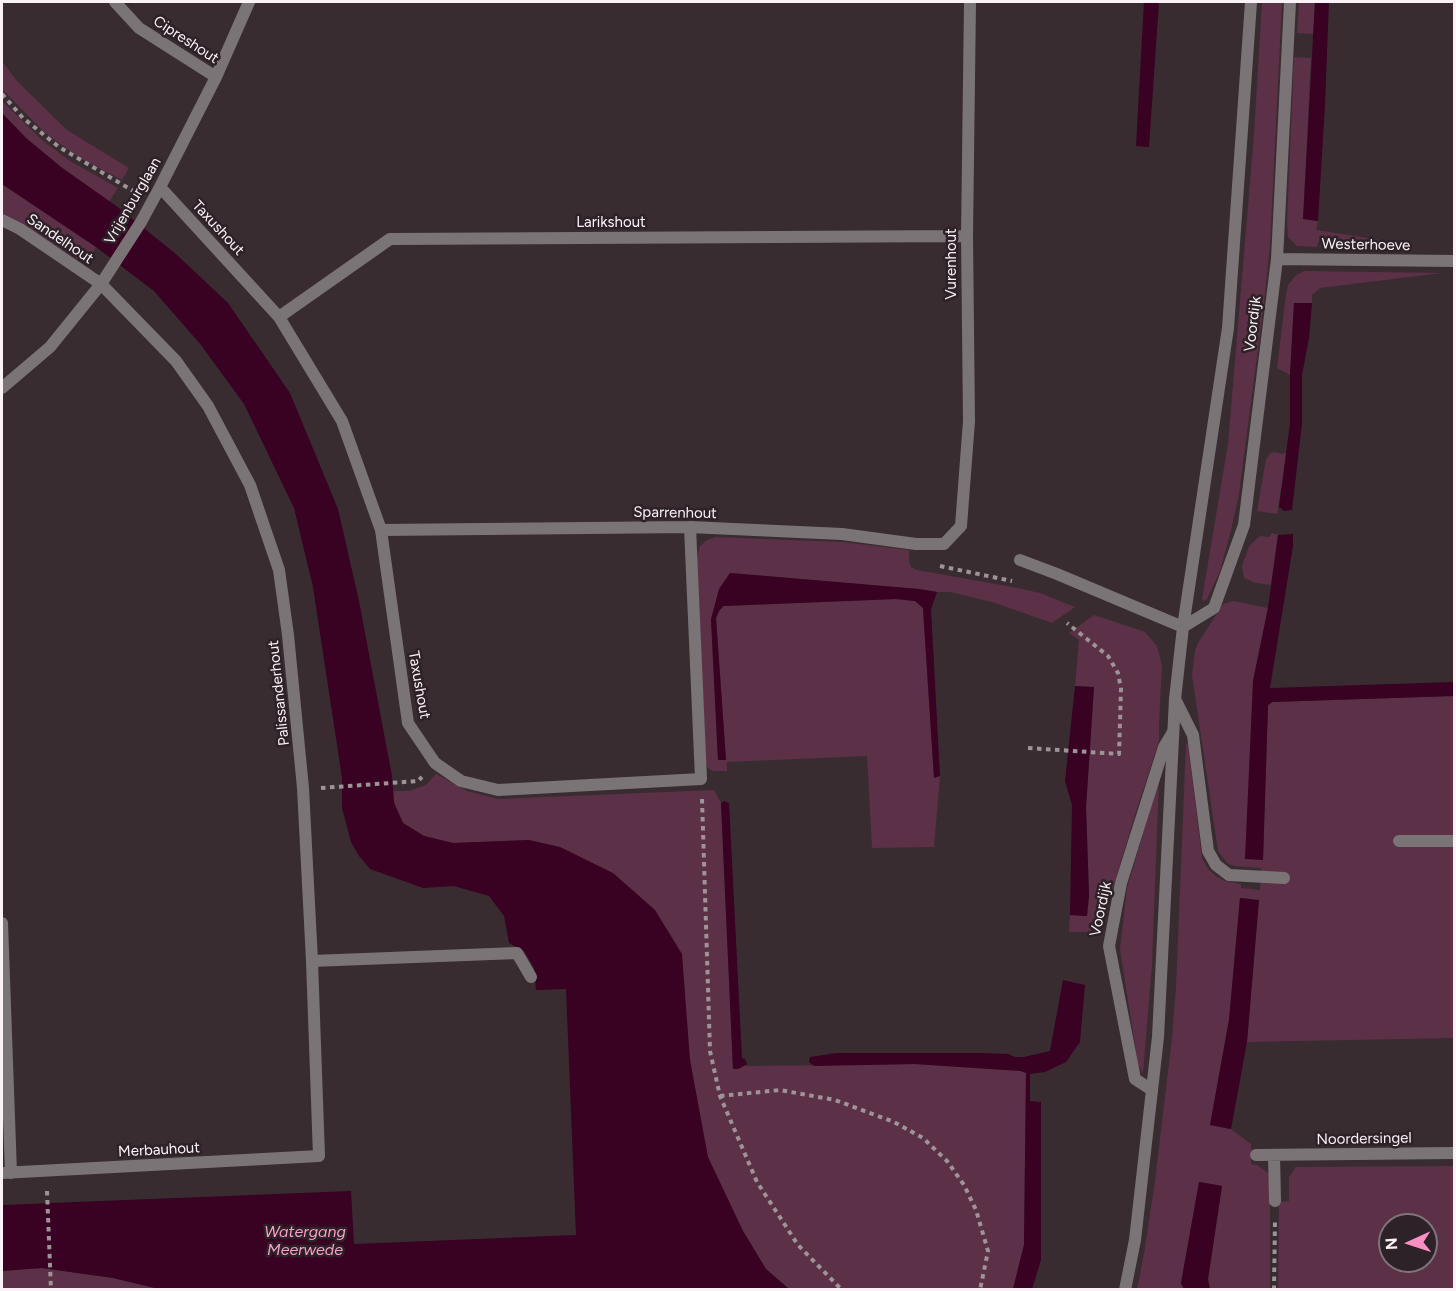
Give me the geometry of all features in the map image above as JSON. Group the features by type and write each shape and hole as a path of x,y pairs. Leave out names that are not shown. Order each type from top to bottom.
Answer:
{"street":[{"name":"Cipreshout","path":"115,2 139,28 216,77"},
{"name":"Vrijenburglaan","path":"2,388 50,347 101,284 141,222 216,77 249,2"},
{"name":"Vurenhout","path":"961,526 969,421 967,236 970,2"},
{"name":"Voordijk","path":"1125,1290 1135,1240 1158,1037 1175,699 1183,627 1228,328 1251,2"},
{"name":"Voordijk","path":"1183,627 1214,608 1244,525 1276,259 1290,2"},
{"name":"Taxushout","path":"160,187 279,317 342,421 381,530 408,723 435,763 461,780 498,790 701,779"},
{"name":"Sandelhout","path":"2,220 20,229 101,284"},
{"name":"Larikshout","path":"279,317 390,239 967,236"},
{"name":"Westerhoeve","path":"1276,259 1455,261"},
{"name":"Palissanderhout","path":"101,284 176,361 208,406 250,485 279,570 288,635 303,789 319,1156"},
{"name":"Sparrenhout","path":"381,530 690,527 842,534 916,544 944,544 961,526"},
{"path":"690,527 701,779"},
{"path":"1020,560 1183,627"},
{"path":"1175,699 1193,735 1208,851 1216,865 1229,875 1284,878"},
{"name":"Voordijk","path":"1152,1090 1135,1079 1109,946 1121,883 1164,747 1173,732"},
{"path":"1398,841 1455,841"},
{"path":"2,923 6,1173"},
{"path":"312,961 517,952 531,977"},
{"name":"Noordersingel","path":"1256,1155 1455,1153"},
{"path":"1274,1155 1275,1201"},
{"name":"Merbauhout","path":"6,1173 319,1156"}],"path":[{"path":"2,94 23,118 59,147 151,202"},
{"path":"939,566 1018,582"},
{"path":"1028,748 1119,754 1122,689 1118,674 1108,656 1067,623"},
{"path":"701,779 710,1051 720,1096 757,1182 798,1245 842,1290"},
{"path":"341,787 395,784"},
{"path":"720,1096 780,1090 835,1100 894,1122 923,1138 947,1161 964,1185 976,1210 988,1251 980,1290"},
{"path":"47,1172 51,1288"},
{"path":"1274,1290 1275,1201"}],"shaded area":[{"path":"1262,2 1282,2 1270,246 1239,494 1220,571 1204,601 1202,599 1228,444 1254,135"},
{"path":"1299,2 1315,2 1313,34 1297,33"},
{"path":"1294,57 1311,58 1303,219 1318,221 1316,230 1387,241 1319,240 1317,247 1297,246 1288,237"},
{"path":"2,61 17,81 67,130 129,168 122,180 80,158 44,132 2,89"},
{"path":"2,101 43,141 70,161 118,188 109,202 26,138 2,113"},
{"path":"2,184 96,247 87,265 2,213"},
{"path":"1304,271 1442,273 1320,288 1312,295 1312,303 1294,303 1290,375 1277,368 1286,294 1288,285 1295,276"},
{"path":"1274,452 1283,454 1287,452 1277,514 1257,511 1266,459"},
{"path":"1272,533 1278,535 1271,585 1256,583 1244,578 1242,566 1249,546 1260,536 1269,537"},
{"path":"716,537 842,542 909,550 911,567 917,570 1040,593 1075,607 1052,623 992,602 950,592 730,573 711,619 718,760 726,760 716,617 724,606 896,599 915,601 923,608 934,777 940,776 934,847 872,848 867,756 727,762 727,771 713,771 708,768 697,556 700,546"},
{"path":"1233,601 1268,608 1253,681 1263,859 1268,706 1272,702 1454,696 1454,1038 1247,1042 1259,900 1240,898 1229,1020 1210,1125 1231,1129 1251,1144 1251,1164 1257,1165 1268,1173 1270,1181 1270,1289 1210,1289 1208,1279 1222,1186 1200,1182 1181,1283 1184,1289 1137,1290 1155,1181 1172,1038 1186,743 1188,744 1202,858 1208,869 1217,877 1241,884 1241,888 1260,890 1261,868 1228,864 1218,851 1192,675 1198,643 1223,604"},
{"path":"1094,615 1145,632 1157,646 1162,666 1159,741 1107,913 1100,926 1088,932 1069,932 1070,915 1087,916 1089,895 1086,807 1094,688 1075,686 1079,640 1069,633"},
{"path":"436,774 467,791 498,799 714,790 721,803 733,1069 744,1066 915,1064 1026,1073 1024,1245 1013,1289 789,1289 766,1269 743,1231 707,1157 690,1060 529,840 453,843 424,836 403,823 394,803 393,791 409,791 426,785"},
{"path":"1159,780 1152,965 1143,1073 1138,1065 1120,949 1127,888"},
{"path":"1454,1166 1454,1289 1278,1290 1279,1202 1289,1201 1289,1177 1296,1167"},
{"path":"42,1268 113,1278 159,1289 2,1290 2,1271"}],"water":[{"path":"1144,2 1159,2 1149,147 1136,146"},
{"path":"1315,2 1329,2 1318,221 1303,219"},
{"name":"Watergang Meerwede","path":"2,113 26,138 61,167 119,208 177,255 228,303 290,393 338,509 359,601 392,776 394,803 403,823 424,836 453,843 529,840 560,847 613,873 655,910 682,954 690,1060 708,1157 743,1231 766,1269 789,1289 159,1289 113,1278 42,1268 2,1271 2,1205 351,1191 354,1244 576,1235 566,989 536,990 534,968 524,951 509,943 504,916 489,896 454,886 423,888 370,869 359,856 351,842 342,808 342,778 313,587 294,508 244,404 201,345 154,291 96,247 2,184"},
{"path":"1294,303 1312,303 1309,338 1302,375 1302,423 1292,510 1284,511 1279,507 1290,423"},
{"path":"1293,534 1270,688 1454,682 1454,696 1272,702 1268,705 1263,860 1245,859 1253,681 1268,608 1278,535"},
{"path":"730,573 937,592 931,609 940,776 934,778 923,608 915,601 896,599 723,606 716,618 726,760 718,760 711,619 719,589"},
{"path":"1075,686 1094,687 1086,807 1089,895 1087,916 1070,915 1072,805 1065,781"},
{"path":"724,801 729,803 742,1058 747,1064 738,1069 733,1069 721,803"},
{"path":"1240,898 1259,900 1247,1042 1231,1129 1210,1125 1229,1020"},
{"path":"1063,980 1085,985 1080,1042 1066,1062 1045,1072 1030,1074 1030,1101 1041,1102 1041,1260 1032,1289 1013,1289 1024,1245 1026,1073 915,1064 814,1066 809,1062 810,1057 836,1053 983,1053 1024,1057 1050,1051"},
{"path":"1199,1182 1222,1186 1208,1279 1210,1289 1184,1289 1181,1283"}]}
